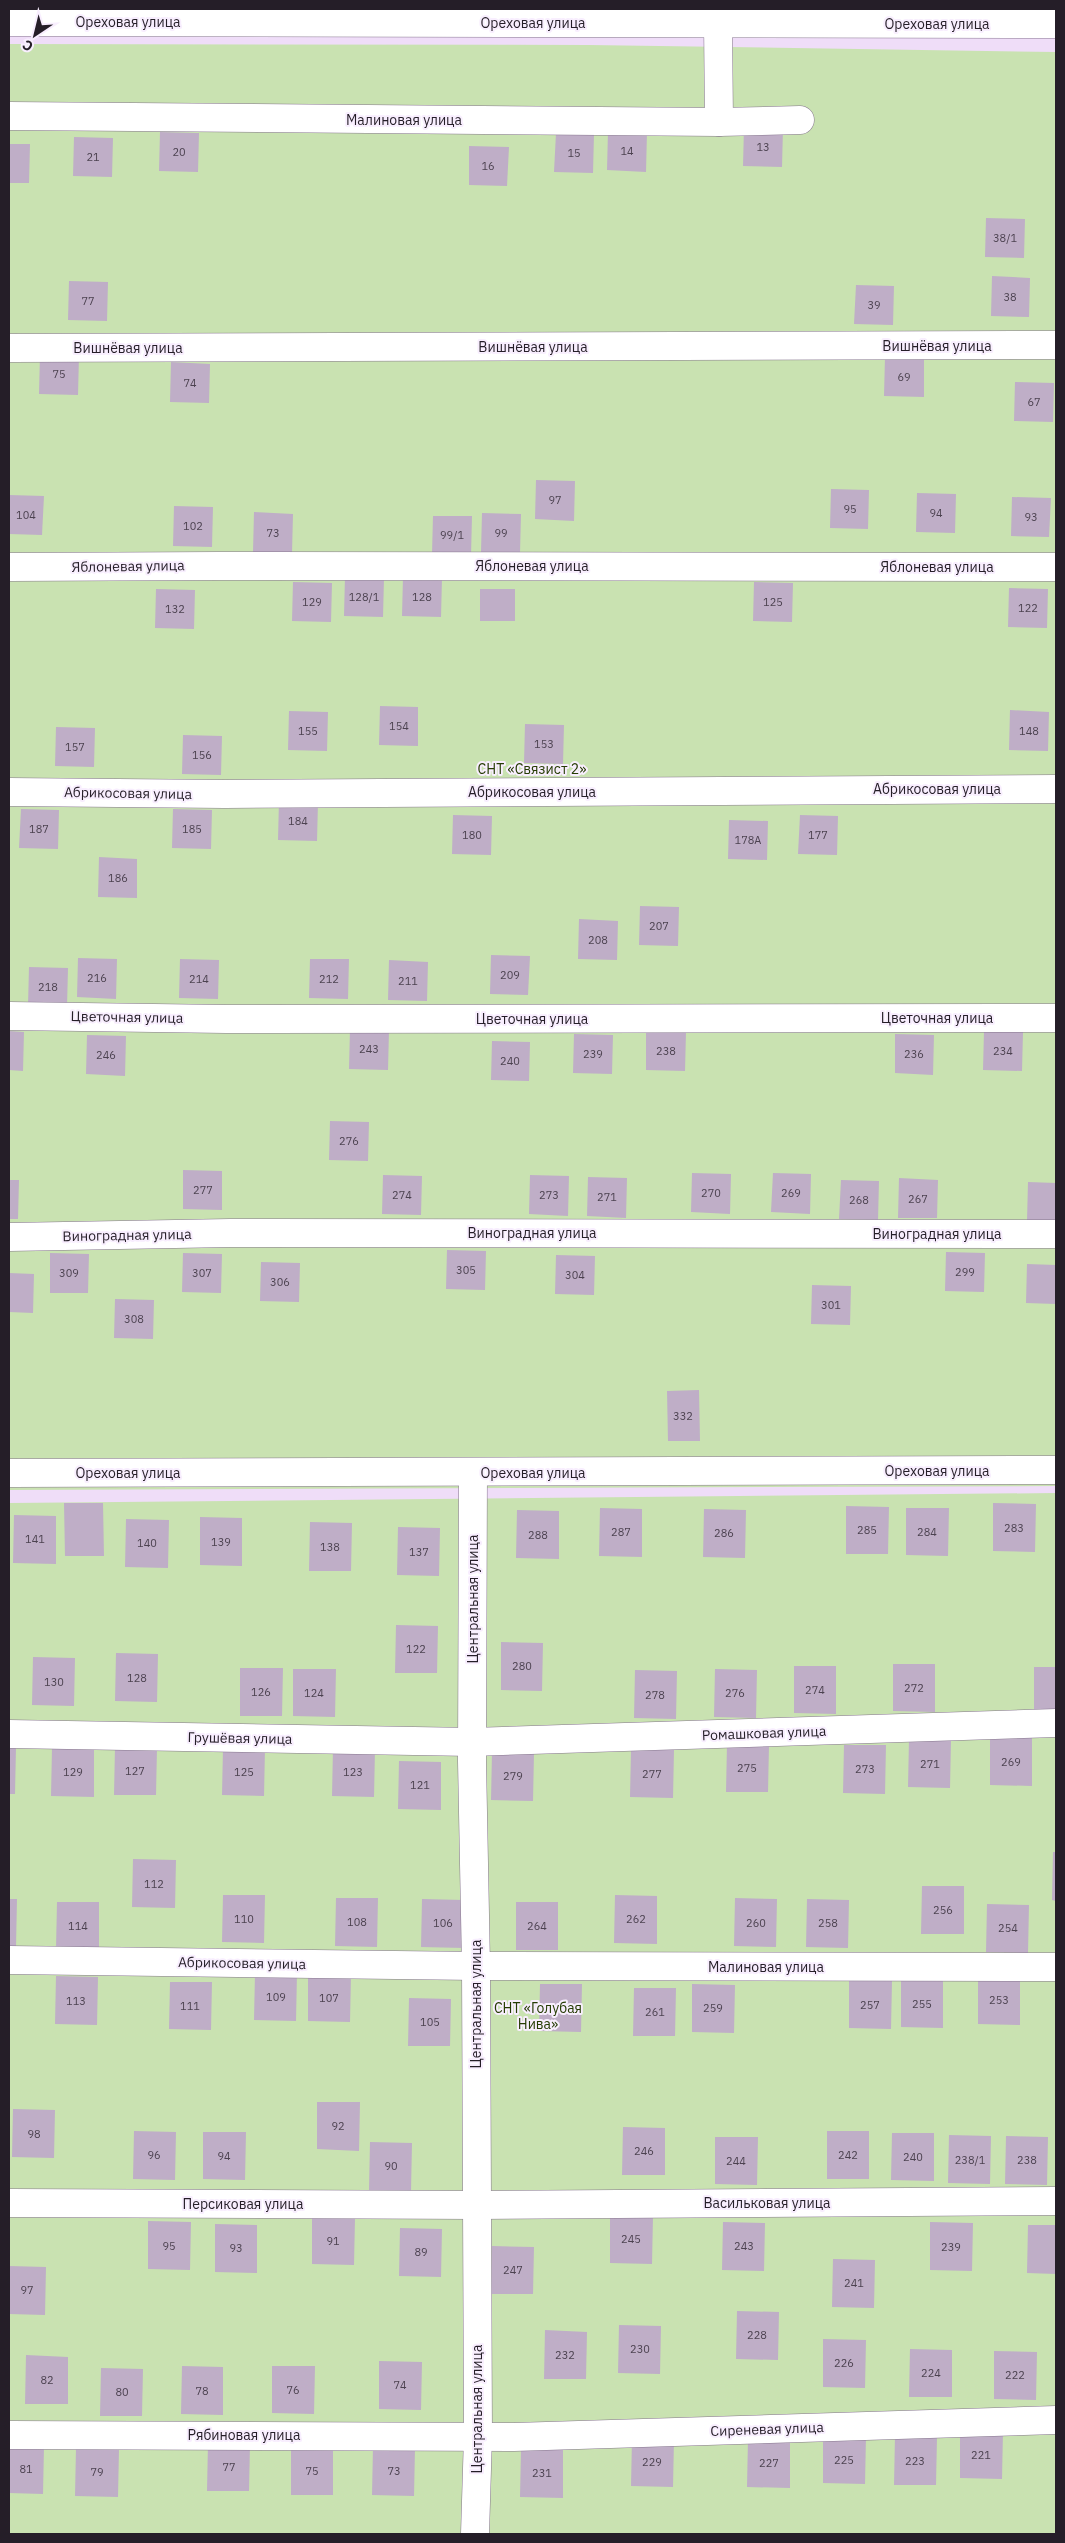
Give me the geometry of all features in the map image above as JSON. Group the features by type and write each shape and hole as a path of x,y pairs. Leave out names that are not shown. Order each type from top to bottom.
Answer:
{"street":[{"name":"Ореховая улица","path":"9,22 1056,24"},
{"path":"718,23 719,122"},
{"name":"Малиновая улица","path":"9,116 719,122 800,120"},
{"name":"Вишнёвая улица","path":"9,348 1056,345"},
{"name":"Яблоневая улица","path":"9,567 1056,567"},
{"name":"Абрикосовая улица","path":"9,792 235,794 1056,788"},
{"name":"Цветочная улица","path":"9,1016 226,1019 1056,1018"},
{"name":"Виноградная улица","path":"9,1236 230,1233 1056,1234"},
{"name":"Ореховая улица","path":"9,1473 1056,1470"},
{"name":"Центральная улица","path":"473,1473 472,1742 476,1966 478,2436 475,2534"},
{"name":"Ромашковая улица","path":"472,1742 1056,1723"},
{"name":"Грушёвая улица","path":"9,1734 472,1742"},
{"name":"Абрикосовая улица","path":"9,1960 476,1966"},
{"name":"Малиновая улица","path":"476,1966 1056,1968"},
{"name":"Васильковая улица","path":"477,2206 1056,2201"},
{"name":"Персиковая улица","path":"9,2204 477,2206"},
{"name":"Сиреневая улица","path":"478,2436 1056,2420"},
{"name":"Рябиновая улица","path":"9,2435 478,2436"}],"green space":[{"name":"СНТ «Связист 2»","path":"9,44 589,45 1056,52 1056,1486 9,1490"},
{"name":"СНТ «Голубая Нива»","path":"1056,1493 1056,2534 9,2534 9,1503"}],"building":[{"path":"744,127 783,128 782,167 743,166"},
{"path":"608,131 647,132 646,172 607,170"},
{"path":"160,132 199,133 198,172 159,171"},
{"path":"556,133 594,134 593,173 554,172"},
{"path":"74,137 113,138 112,177 73,176"},
{"path":"9,144 30,144 29,183 9,183"},
{"path":"469,146 509,147 507,186 469,185"},
{"path":"986,218 1025,219 1024,258 985,257"},
{"path":"992,276 1030,278 1029,317 991,316"},
{"path":"69,281 108,282 107,321 68,320"},
{"path":"856,285 894,286 893,325 854,324"},
{"path":"40,354 79,355 78,395 39,394"},
{"path":"885,357 924,358 924,397 884,396"},
{"path":"171,362 210,364 209,403 170,402"},
{"path":"1015,382 1054,383 1053,422 1014,421"},
{"path":"536,480 575,481 574,521 535,519"},
{"path":"831,489 869,490 868,529 830,528"},
{"path":"917,493 956,494 955,533 916,532"},
{"path":"9,495 44,496 42,535 9,534"},
{"path":"1012,497 1051,498 1049,537 1011,536"},
{"path":"174,506 213,507 212,547 173,546"},
{"path":"254,512 293,514 292,553 253,552"},
{"path":"482,513 521,514 520,553 481,552"},
{"path":"433,516 472,516 471,556 432,554"},
{"path":"345,576 384,578 383,617 344,616"},
{"path":"403,577 442,578 441,617 402,616"},
{"path":"293,582 332,583 331,622 292,621"},
{"path":"754,582 793,583 792,622 753,621"},
{"path":"1009,588 1048,589 1047,628 1008,627"},
{"path":"156,589 195,590 194,629 155,628"},
{"path":"480,589 515,589 515,621 480,621"},
{"path":"380,706 418,707 418,746 379,745"},
{"path":"1010,710 1049,712 1048,751 1009,750"},
{"path":"289,711 328,712 327,751 288,750"},
{"path":"525,724 564,725 563,764 524,763"},
{"path":"56,727 95,728 94,767 55,766"},
{"path":"183,735 222,736 221,775 182,774"},
{"path":"279,800 318,802 317,841 278,840"},
{"path":"21,809 59,810 58,849 19,848"},
{"path":"173,809 212,810 211,849 172,848"},
{"path":"453,815 492,816 491,855 452,854"},
{"path":"800,815 838,816 837,855 798,854"},
{"path":"729,820 768,821 767,860 728,859"},
{"path":"99,857 137,859 137,898 98,897"},
{"path":"640,906 679,907 678,946 639,945"},
{"path":"579,919 618,921 617,960 578,959"},
{"path":"491,955 530,956 528,995 490,994"},
{"path":"78,958 117,959 116,999 77,997"},
{"path":"180,959 219,960 218,999 179,998"},
{"path":"310,959 349,959 348,999 309,998"},
{"path":"389,960 428,962 427,1001 388,1000"},
{"path":"29,967 68,968 67,1007 28,1006"},
{"path":"350,1029 389,1030 388,1070 349,1069"},
{"path":"9,1031 24,1032 23,1071 9,1070"},
{"path":"646,1031 686,1032 685,1071 646,1070"},
{"path":"984,1031 1023,1032 1022,1071 983,1070"},
{"path":"574,1034 613,1035 612,1074 573,1073"},
{"path":"895,1034 934,1035 933,1075 895,1073"},
{"path":"87,1035 126,1036 125,1076 86,1074"},
{"path":"492,1041 530,1042 529,1081 491,1080"},
{"path":"330,1121 369,1122 368,1161 329,1160"},
{"path":"183,1170 222,1171 222,1210 183,1209"},
{"path":"692,1173 731,1174 730,1214 691,1212"},
{"path":"773,1173 811,1174 810,1214 771,1212"},
{"path":"383,1175 422,1176 421,1215 382,1214"},
{"path":"530,1175 569,1176 568,1216 529,1214"},
{"path":"588,1177 627,1178 626,1218 587,1216"},
{"path":"899,1178 938,1180 937,1218 898,1218"},
{"path":"9,1180 19,1180 18,1219 9,1219"},
{"path":"841,1180 879,1181 878,1220 839,1219"},
{"path":"1028,1182 1056,1183 1056,1222 1027,1221"},
{"path":"447,1250 486,1251 485,1290 446,1289"},
{"path":"946,1252 985,1253 984,1292 945,1291"},
{"path":"50,1253 89,1254 88,1293 50,1293"},
{"path":"183,1253 222,1254 221,1293 182,1292"},
{"path":"556,1255 595,1256 594,1295 555,1294"},
{"path":"261,1262 300,1263 299,1302 260,1301"},
{"path":"1027,1264 1056,1265 1056,1304 1026,1303"},
{"path":"9,1273 34,1274 33,1313 9,1312"},
{"path":"812,1285 851,1286 850,1325 811,1324"},
{"path":"115,1299 154,1300 153,1339 114,1338"},
{"path":"699,1390 700,1441 668,1441 667,1391"},
{"path":"64,1503 103,1503 104,1556 65,1556"},
{"path":"993,1503 1036,1504 1035,1552 993,1551"},
{"path":"846,1506 889,1507 888,1554 846,1554"},
{"path":"600,1508 642,1509 642,1557 599,1556"},
{"path":"906,1508 949,1508 948,1556 906,1555"},
{"path":"704,1509 746,1510 745,1558 703,1557"},
{"path":"517,1510 559,1511 559,1559 516,1558"},
{"path":"14,1515 56,1516 56,1564 13,1563"},
{"path":"200,1517 242,1518 242,1566 200,1565"},
{"path":"126,1519 169,1520 168,1568 125,1567"},
{"path":"310,1522 352,1523 351,1571 309,1571"},
{"path":"398,1527 440,1528 439,1576 397,1575"},
{"path":"396,1625 438,1626 437,1673 395,1673"},
{"path":"501,1642 543,1643 542,1691 501,1690"},
{"path":"116,1653 158,1654 157,1702 115,1701"},
{"path":"33,1657 75,1658 74,1706 32,1705"},
{"path":"893,1664 935,1664 935,1712 893,1711"},
{"path":"794,1666 836,1666 836,1714 794,1713"},
{"path":"1034,1667 1056,1667 1056,1715 1034,1715"},
{"path":"240,1668 283,1668 282,1716 240,1716"},
{"path":"293,1669 336,1669 335,1717 293,1716"},
{"path":"715,1669 757,1670 756,1718 714,1717"},
{"path":"635,1670 677,1671 676,1719 634,1718"},
{"path":"990,1737 1032,1738 1032,1786 990,1785"},
{"path":"909,1739 951,1740 950,1788 908,1787"},
{"path":"727,1744 769,1745 768,1792 726,1792"},
{"path":"844,1745 886,1745 885,1794 843,1793"},
{"path":"9,1746 16,1747 15,1794 9,1794"},
{"path":"115,1747 157,1748 156,1795 114,1795"},
{"path":"52,1748 94,1749 94,1797 51,1796"},
{"path":"223,1748 265,1748 264,1796 222,1795"},
{"path":"333,1748 375,1749 374,1797 332,1796"},
{"path":"631,1750 674,1750 673,1798 630,1797"},
{"path":"492,1752 534,1753 533,1801 491,1800"},
{"path":"399,1761 441,1762 441,1810 398,1809"},
{"path":"1053,1852 1056,1852 1056,1901 1052,1900"},
{"path":"133,1859 176,1860 175,1908 132,1907"},
{"path":"922,1886 964,1886 964,1934 921,1934"},
{"path":"223,1895 265,1895 264,1943 222,1942"},
{"path":"615,1895 657,1896 657,1944 614,1943"},
{"path":"336,1898 378,1898 377,1947 335,1946"},
{"path":"735,1898 777,1899 776,1947 734,1946"},
{"path":"9,1899 17,1899 16,1947 9,1947"},
{"path":"422,1899 464,1900 464,1948 421,1947"},
{"path":"807,1899 849,1900 848,1948 806,1947"},
{"path":"57,1902 99,1902 99,1950 56,1949"},
{"path":"516,1902 558,1902 558,1950 516,1950"},
{"path":"987,1904 1029,1905 1028,1953 986,1952"},
{"path":"255,1973 297,1973 296,2021 254,2020"},
{"path":"308,1973 351,1974 350,2022 308,2021"},
{"path":"56,1976 98,1977 97,2025 55,2024"},
{"path":"978,1976 1020,1977 1020,2025 978,2024"},
{"path":"901,1979 943,1980 943,2028 901,2027"},
{"path":"849,1981 892,1981 891,2029 849,2028"},
{"path":"170,1982 212,1982 211,2030 169,2029"},
{"path":"540,1984 582,1984 581,2032 539,2031"},
{"path":"692,1984 735,1985 734,2033 692,2032"},
{"path":"634,1988 676,1988 675,2036 633,2036"},
{"path":"409,1998 451,1999 450,2046 408,2046"},
{"path":"317,2102 360,2102 359,2151 317,2149"},
{"path":"13,2109 55,2110 54,2158 12,2157"},
{"path":"623,2127 665,2128 665,2175 622,2175"},
{"path":"134,2131 176,2132 175,2180 133,2179"},
{"path":"827,2131 869,2131 869,2179 827,2179"},
{"path":"203,2132 246,2132 245,2180 203,2179"},
{"path":"892,2133 934,2133 934,2181 891,2180"},
{"path":"949,2135 991,2136 990,2184 948,2183"},
{"path":"1006,2136 1048,2137 1047,2185 1005,2184"},
{"path":"715,2137 758,2137 757,2185 715,2184"},
{"path":"370,2142 412,2143 411,2191 369,2190"},
{"path":"610,2215 653,2216 652,2264 610,2263"},
{"path":"312,2217 355,2218 354,2265 312,2264"},
{"path":"148,2221 191,2222 190,2270 148,2269"},
{"path":"723,2222 765,2223 764,2271 722,2270"},
{"path":"930,2222 973,2223 972,2271 930,2270"},
{"path":"215,2224 257,2225 257,2273 215,2272"},
{"path":"1028,2225 1056,2225 1056,2274 1027,2273"},
{"path":"400,2228 442,2229 441,2277 399,2276"},
{"path":"492,2246 534,2247 533,2294 491,2294"},
{"path":"833,2259 875,2260 874,2308 832,2307"},
{"path":"9,2266 46,2267 45,2315 9,2314"},
{"path":"737,2311 779,2312 778,2360 736,2359"},
{"path":"619,2325 661,2326 660,2374 618,2373"},
{"path":"545,2330 587,2332 586,2379 544,2379"},
{"path":"823,2339 866,2340 865,2388 823,2387"},
{"path":"910,2349 952,2350 952,2397 909,2397"},
{"path":"994,2351 1037,2352 1036,2400 994,2399"},
{"path":"26,2355 68,2357 68,2404 25,2404"},
{"path":"379,2361 422,2362 421,2410 379,2409"},
{"path":"182,2366 223,2367 223,2415 181,2414"},
{"path":"272,2366 315,2366 314,2414 272,2413"},
{"path":"101,2368 143,2369 142,2416 100,2416"},
{"path":"960,2430 1003,2431 1002,2479 960,2478"},
{"path":"823,2436 866,2436 865,2484 823,2483"},
{"path":"895,2436 937,2437 936,2485 894,2485"},
{"path":"632,2438 674,2439 673,2487 631,2486"},
{"path":"748,2439 790,2440 790,2488 747,2487"},
{"path":"208,2443 250,2444 249,2491 207,2491"},
{"path":"9,2445 44,2446 43,2494 9,2493"},
{"path":"291,2447 333,2447 333,2495 291,2495"},
{"path":"373,2447 415,2448 414,2496 372,2495"},
{"path":"76,2448 119,2449 118,2497 75,2496"},
{"path":"521,2449 563,2450 563,2498 520,2497"}]}
